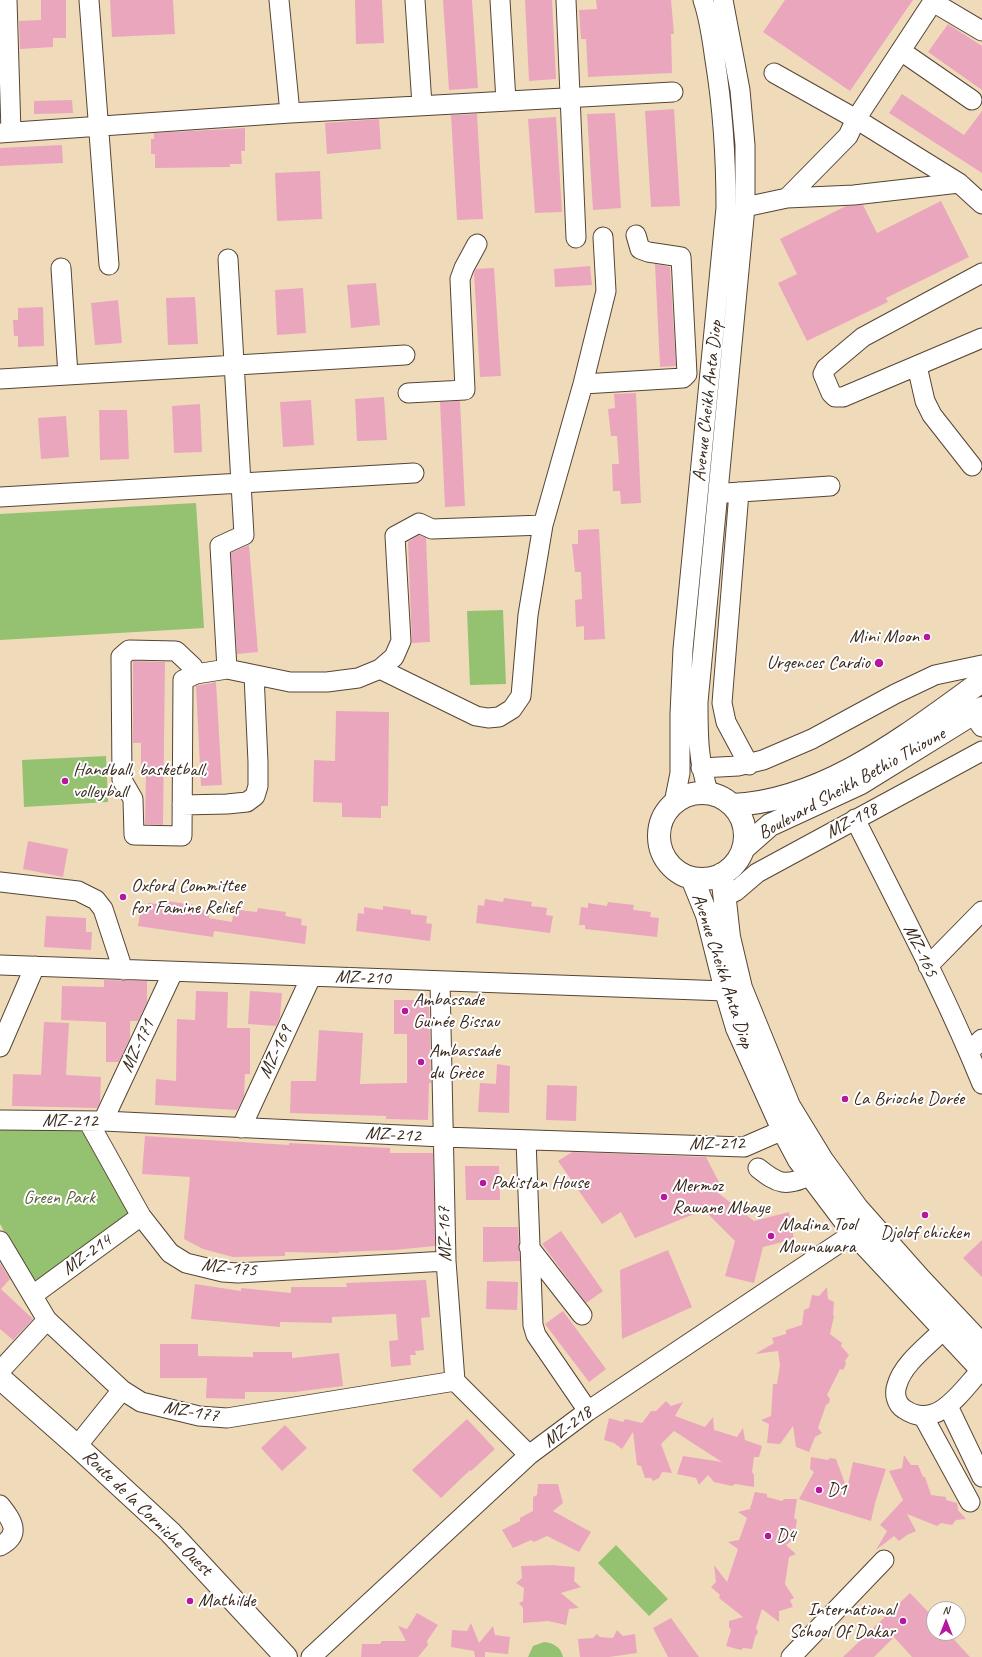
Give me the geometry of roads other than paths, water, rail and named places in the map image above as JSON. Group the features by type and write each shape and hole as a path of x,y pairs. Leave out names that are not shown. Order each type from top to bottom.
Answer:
{"main road":[{"name":"Boulevard Sheikh Bethio Thioune","path":"732,805 756,804 774,800 813,787 868,759 910,732 982,681"},
{"name":"Boulevard Sheikh Bethio Thioune","path":"744,848 770,826 861,783 979,716"},
{"path":"696,793 709,794 725,800 732,805 739,814 744,825 744,848 732,867 722,874 707,878 692,878 679,872 669,864 662,852 659,839 660,826 666,813 674,803 696,793"},
{"name":"Avenue Cheikh Anta Diop","path":"722,874 732,950 743,994 777,1081 802,1130 857,1208 914,1273 982,1345"},
{"name":"Avenue Cheikh Anta Diop","path":"692,878 708,919 726,991 744,1045 783,1130 810,1176 854,1233 982,1369"},
{"name":"Route de la Corniche Ouest","path":"0,1378 77,1446 179,1541 286,1657"},
{"name":"Route de la Corniche Ouest","path":"0,1396 122,1506 170,1553 267,1657"}],"street":[{"path":"7,0 6,132 422,105 673,92"},
{"path":"89,0 109,265"},
{"path":"279,0 290,113"},
{"path":"415,0 422,105"},
{"path":"500,0 506,101"},
{"path":"566,0 576,238"},
{"name":"Avenue Cheikh Anta Diop","path":"674,803 680,773 680,714 684,649 726,208 725,152 720,91 710,23 703,0"},
{"name":"Avenue Cheikh Anta Diop","path":"709,794 701,768 698,741 698,702 745,206 745,145 740,90 729,24 723,0"},
{"path":"787,198 848,136 856,119 934,1 982,31"},
{"path":"901,51 972,100"},
{"path":"774,72 856,119 959,183 982,204"},
{"path":"745,206 787,198 854,195 959,183"},
{"path":"583,384 683,378 687,374 682,257 648,252 640,249 636,235"},
{"path":"380,668 476,716 488,718 499,717 512,709 521,696 528,615 543,525 583,384 606,292 603,237"},
{"path":"408,393 465,390 460,279 464,268 477,244"},
{"path":"227,669 220,546 244,535 228,259"},
{"path":"60,268 68,375"},
{"path":"982,274 863,337 826,368 823,374 831,393 835,397 843,397 982,338"},
{"path":"0,379 406,355"},
{"path":"917,366 924,401 932,415 972,466"},
{"path":"0,497 414,473"},
{"path":"717,493 830,486"},
{"path":"739,492 722,703 726,722 749,765"},
{"path":"196,674 194,667 176,651 129,650 121,657 122,780 133,799 134,835 182,836 183,680 196,674 227,669 290,682 327,682 358,678 380,668 394,657 401,641 395,536 419,523 432,529 543,525"},
{"path":"701,768 749,765 812,739 895,694 935,675 982,665"},
{"path":"182,805 247,802 255,796 258,786 258,762 254,675"},
{"name":"MZ-198","path":"724,896 736,891 757,873 855,819 979,758"},
{"name":"MZ-165","path":"855,819 928,966 975,1046 982,1084"},
{"path":"0,882 78,891 96,900 103,909 123,970"},
{"path":"928,966 982,911"},
{"name":"MZ-210","path":"0,965 726,991"},
{"path":"0,1047 35,966"},
{"name":"MZ-171","path":"96,1121 172,972"},
{"name":"MZ-169","path":"242,1128 311,977"},
{"name":"MZ-167","path":"440,981 446,1261 455,1381"},
{"name":"MZ-212","path":"0,1120 96,1121 443,1137 744,1147 783,1130"},
{"name":"MZ-175","path":"96,1121 141,1216 170,1253 186,1263 223,1272 281,1271 446,1261"},
{"path":"526,1140 532,1325 536,1335 588,1411"},
{"path":"758,1168 776,1182 792,1182 810,1176"},
{"name":"MZ-214","path":"33,1295 141,1216"},
{"name":"MZ-218","path":"312,1657 529,1455 588,1411 854,1233"},
{"name":"MZ-177","path":"0,1240 47,1320 122,1390 141,1402 199,1416 228,1418 455,1381"},
{"path":"529,1247 582,1315"},
{"path":"0,1371 47,1320"},
{"path":"944,1329 902,1374 896,1385 896,1397 901,1407 911,1413 923,1416 937,1414 948,1406 982,1369"},
{"path":"455,1381 529,1455"},
{"path":"77,1446 122,1390"},
{"path":"948,1406 982,1477"},
{"path":"923,1416 970,1502"},
{"path":"0,1505 13,1521 13,1530 10,1539 0,1546"},
{"path":"791,1657 884,1560"}],"place":[{"name":"Mini Moon","path":"927,637"},
{"name":"Urgences Cardio","path":"879,663"},
{"name":"Handball, basketball, volleyball","path":"65,781"},
{"name":"Oxford Committee for Famine Relief","path":"123,897"},
{"name":"Ambassade Guinée Bissau","path":"405,1011"},
{"name":"Ambassade du Grèce","path":"421,1062"},
{"name":"La Brioche Dorée","path":"845,1099"},
{"name":"Pakistan House","path":"483,1183"},
{"name":"Mermoz Rawane Mbaye","path":"664,1197"},
{"name":"Djolof chicken","path":"925,1215"},
{"name":"Madina Tool Mounawara","path":"771,1236"},
{"name":"D1","path":"819,1490"},
{"name":"D4","path":"768,1536"},
{"name":"Mathilde","path":"190,1601"},
{"name":"International School Of Dakar","path":"903,1621"}],"park label":[{"name":"Green Park","path":"59,1198"}]}
